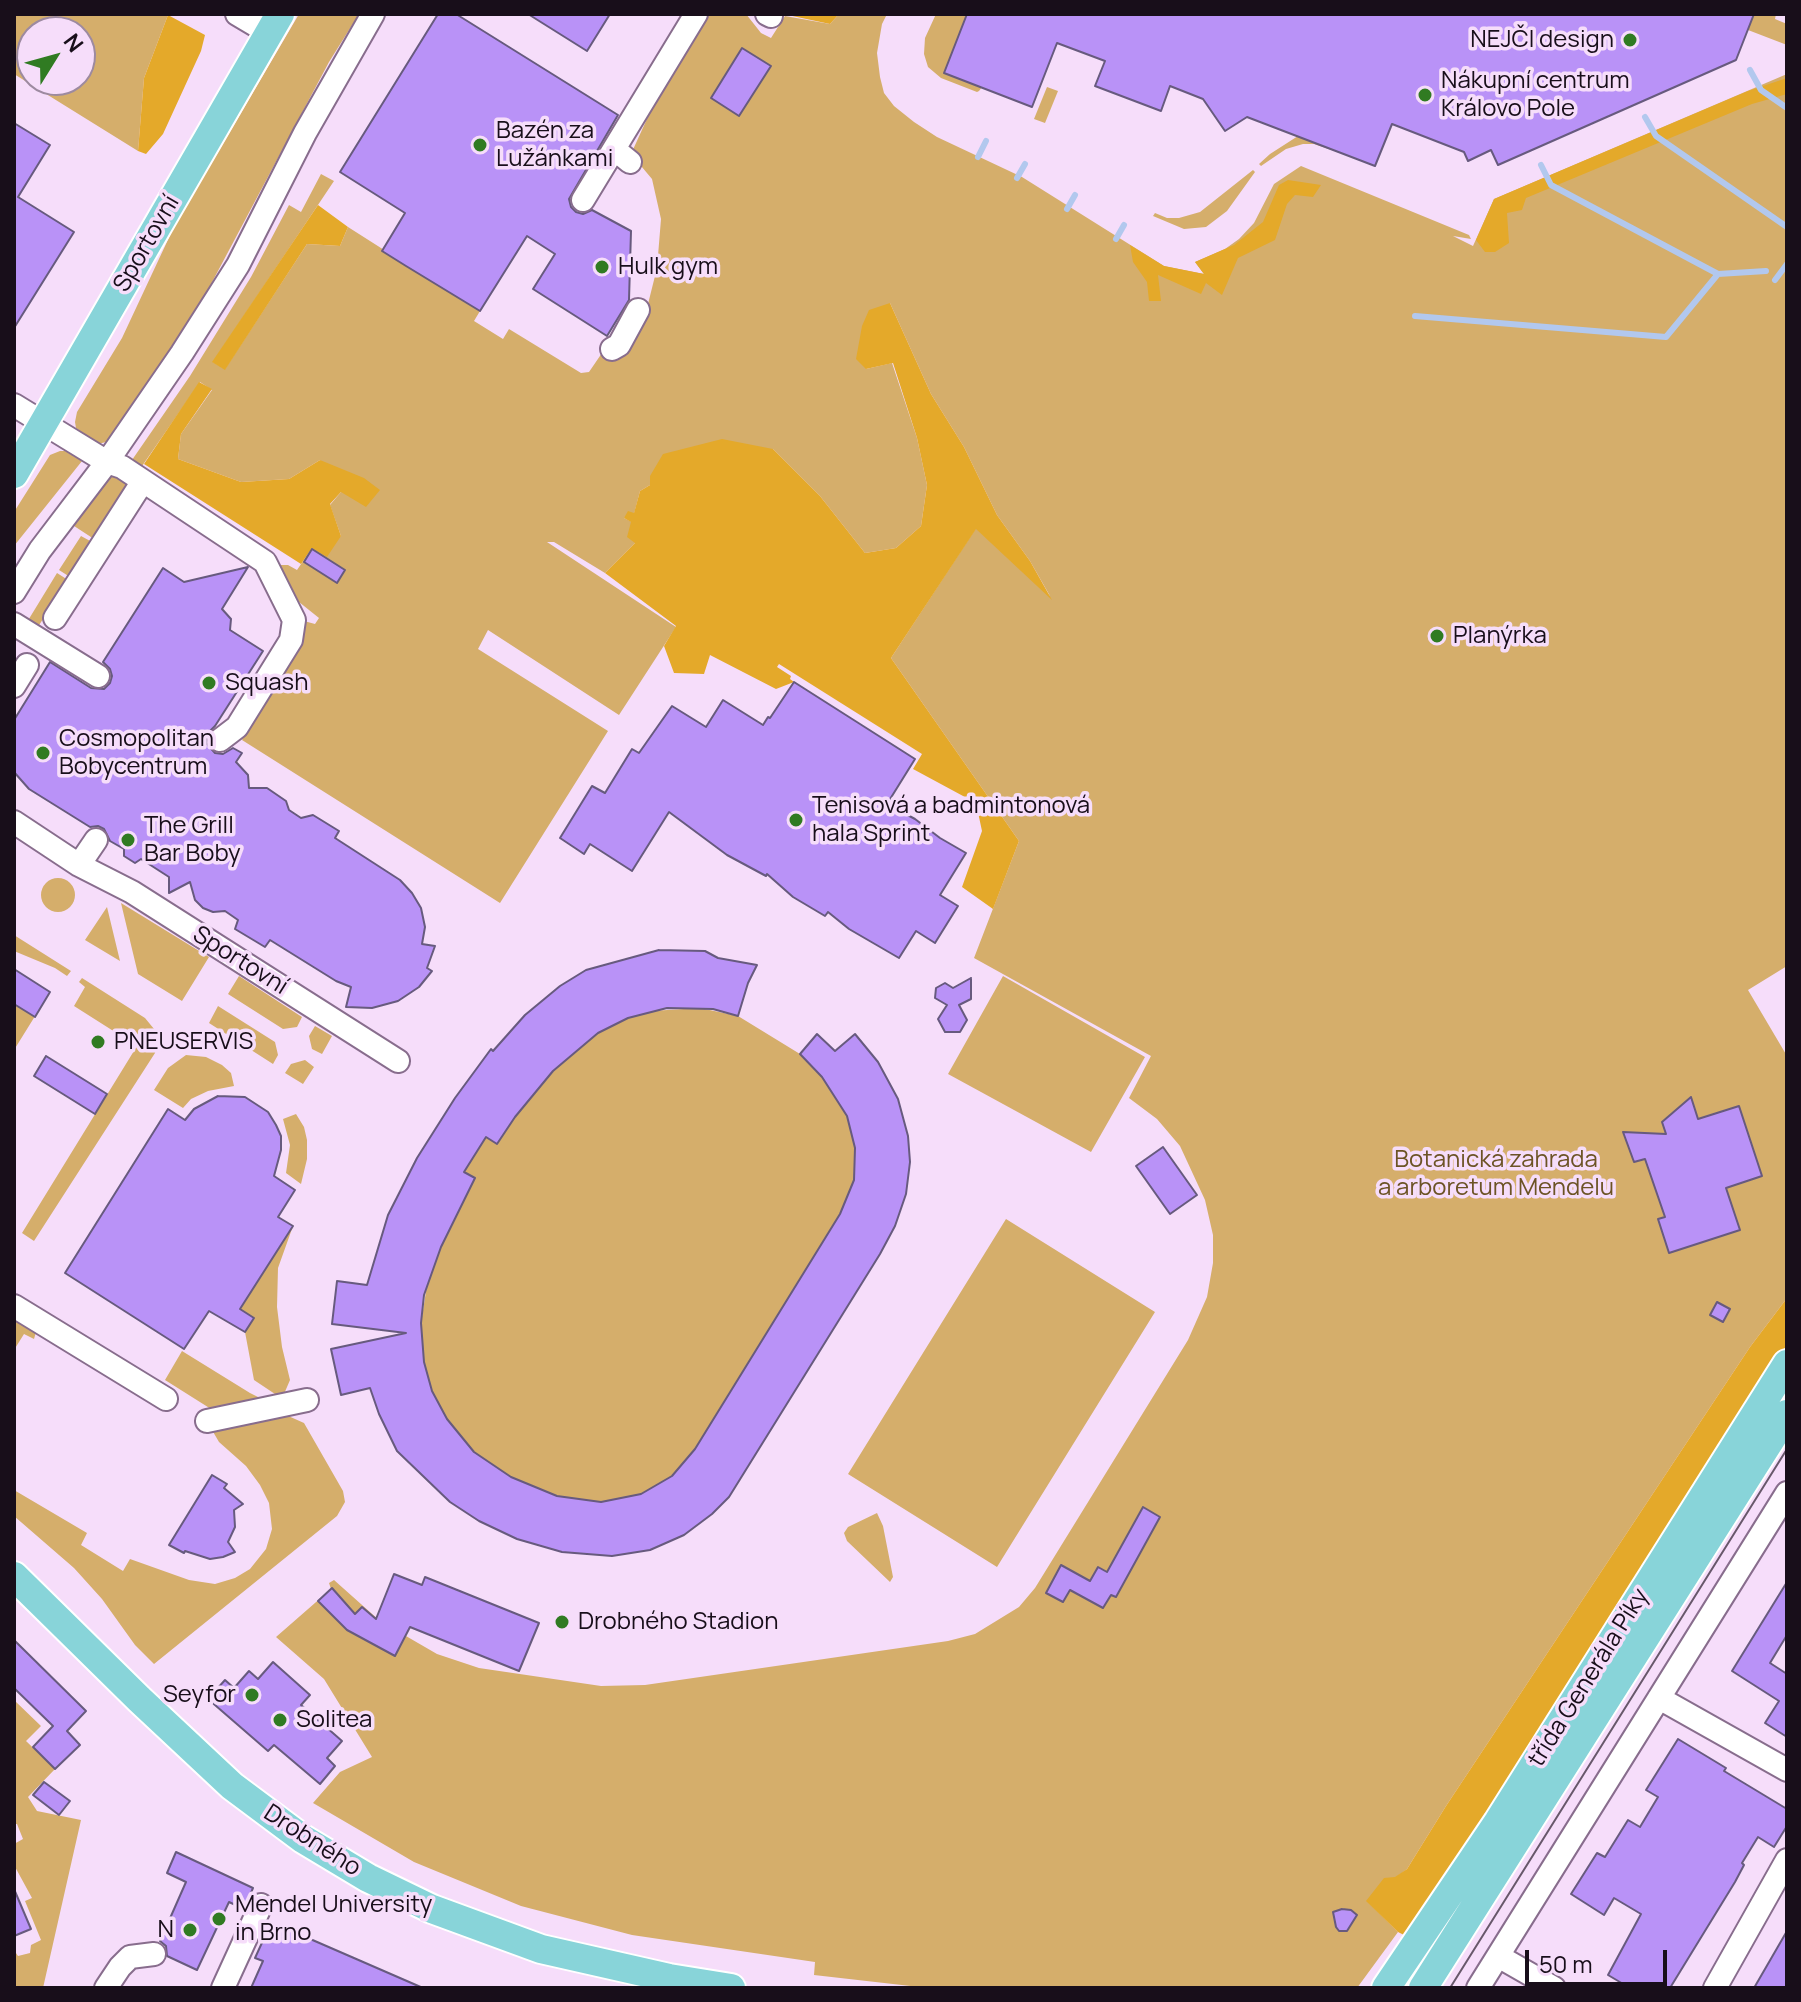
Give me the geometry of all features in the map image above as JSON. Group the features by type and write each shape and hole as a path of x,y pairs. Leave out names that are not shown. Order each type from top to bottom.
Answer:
{"main road":[{"name":"Sportovní","path":"14,474 275,23"},
{"name":"třída Generála Píky","path":"1386,1987 1498,1822 1787,1364"},
{"name":"třída Generála Píky","path":"1423,1988 1787,1414"},
{"name":"Drobného","path":"14,1576 232,1786 303,1839 368,1878 432,1909 541,1949 669,1978 731,1988"}],"street":[{"path":"237,14 275,23"},
{"path":"14,592 40,550 107,462 182,353 238,265 305,133 373,14"},
{"path":"583,200 622,156 696,14"},
{"path":"612,349 619,345 638,310"},
{"path":"14,405 107,462 122,467 265,562 294,620 291,640 237,727 220,740"},
{"path":"55,618 143,481"},
{"path":"14,624 98,676"},
{"path":"14,686 27,665"},
{"name":"Sportovní","path":"14,822 79,865 132,892 398,1061"},
{"path":"79,865 96,840"},
{"path":"14,1306 166,1399"},
{"path":"207,1421 307,1400"},
{"path":"1478,1988 1787,1493"},
{"path":"1659,1698 1787,1770"},
{"path":"1715,1988 1787,1860"},
{"path":"223,1988 261,1905"},
{"path":"106,1988 130,1957 154,1954"},
{"path":"1498,1956 1554,1988"}],"green space":[{"path":"14,14 168,15 144,78 138,151 49,96 96,96 96,16 16,16 16,75"},
{"path":"299,14 359,14 329,62 202,301 140,396 106,442 98,444 76,428 77,412 122,338 173,229"},
{"name":"Botanická zahrada a arboretum Mendelu","path":"706,14 746,14 761,33 771,38 785,16 830,24 839,14 887,14 877,53 884,93 894,106 937,137 1022,177 1164,266 1204,274 1195,262 1239,239 1254,223 1274,184 1301,166 1469,235 1471,239 1453,236 1473,246 1494,199 1787,74 1787,966 1748,990 1787,1056 1787,1298 1750,1347 1407,1869 1367,1901 1398,1932 1357,1988 928,1988 814,1975 815,1962 632,1935 521,1906 414,1862 313,1803 340,1772 372,1757 324,1679 276,1637 331,1589 329,1583 334,1580 380,1621 437,1654 479,1668 601,1686 645,1685 948,1641 975,1634 1019,1607 1035,1588 1188,1340 1207,1297 1213,1263 1213,1235 1205,1200 1180,1146 1157,1119 1129,1098 1151,1056 974,958 1019,841 891,658 976,528 1050,596 1030,561 997,515 964,447 931,394 890,303 866,369 892,363 917,438 927,485 921,526 896,548 865,553 820,496 773,449 650,485 640,491 634,514 624,518 632,522 636,542 605,573 554,542 547,542 676,627 619,715 488,630 478,649 608,731 500,903 242,740 299,649 304,621 315,624 319,618 299,602 279,565 288,565 297,570 312,548 341,536 330,505 341,492 320,460 289,479 241,482 178,459 181,434 212,390 200,382 140,469 132,460 190,376 251,277 289,205 301,212 321,174 334,181 213,362 225,369 307,244 340,246 348,227 480,311 474,321 503,339 509,329 581,373 589,372 602,353 646,312 657,268 661,219 652,179 631,154 667,75"},
{"path":"936,14 967,14 982,87 979,91 941,78 928,67 924,54 925,38"},
{"path":"1754,14 1776,14 1775,19 1787,24 1787,45 1748,30"},
{"path":"1047,87 1058,91 1045,123 1034,119"},
{"path":"1298,136 1355,158 1314,144 1303,144 1286,149 1261,166 1259,164"},
{"path":"1253,170 1255,172 1227,211 1206,227 1184,229 1153,216 1155,213 1167,218 1179,218 1200,212"},
{"path":"60,451 82,461 14,546 14,512 50,455"},
{"path":"109,475 129,484 94,539 71,524"},
{"path":"81,536 92,542 70,577 59,570"},
{"path":"57,573 68,580 34,633 24,627"},
{"path":"58,878 70,883 75,895 70,907 58,912 46,907 41,895 46,883"},
{"path":"121,903 209,957 182,1001 138,974"},
{"path":"107,907 120,961 85,940"},
{"path":"14,935 71,971 67,976 14,951"},
{"path":"14,969 50,992 14,1050"},
{"path":"239,976 302,1017 297,1027 283,1029 228,994"},
{"path":"1003,976 1145,1057 1091,1152 948,1074"},
{"path":"82,978 145,1018 159,1035 155,1053 34,1241 22,1233 137,1046 74,1006 85,987 79,982"},
{"path":"218,1006 275,1042 278,1055 273,1064 209,1023"},
{"path":"700,1008 738,1016 800,1054 822,1077 847,1116 855,1148 854,1180 840,1215 695,1449 672,1476 641,1494 601,1502 557,1496 511,1477 474,1452 447,1419 432,1391 424,1362 421,1323 427,1285 441,1247 474,1178 464,1172 486,1137 497,1144 554,1070 598,1033 651,1011"},
{"path":"315,1026 332,1036 322,1054 312,1049 309,1036"},
{"path":"186,1055 206,1057 222,1065 231,1073 234,1086 208,1091 191,1099 183,1108 154,1090 168,1068"},
{"path":"305,1060 314,1067 303,1084 285,1073 291,1064"},
{"path":"296,1114 307,1140 307,1159 301,1184 286,1173 290,1145 283,1119"},
{"path":"1006,1219 1155,1312 997,1567 848,1474"},
{"path":"293,1226 278,1268 277,1307 290,1380 284,1394 275,1394 254,1380 245,1332 254,1318 240,1309"},
{"path":"14,1313 36,1332 34,1339 24,1334 14,1350"},
{"path":"182,1351 266,1401 211,1409 165,1380"},
{"path":"286,1415 304,1423 343,1491 345,1502 337,1516 154,1664 135,1645 102,1599 74,1568 14,1516 14,1490 87,1533 81,1545 123,1571 130,1559 189,1580 215,1584 235,1578 250,1569 266,1549 272,1529 269,1503 246,1466 219,1442 212,1430"},
{"path":"877,1513 883,1526 893,1577 890,1582 847,1541 844,1533 848,1527"},
{"path":"14,1700 41,1726 26,1741 55,1769 28,1797 37,1811 81,1820 43,1988 14,1988 14,1950 18,1956 30,1953 31,1945 41,1940 25,1901 32,1898 14,1865 14,1844 23,1839 17,1824 14,1824"}],"shaded area":[{"path":"783,14 839,14 830,24"},
{"path":"168,15 205,35 201,51 163,134 146,154 138,151 144,78"},
{"path":"1787,78 1787,94 1752,104 1526,198 1522,210 1507,213 1509,243 1495,252 1485,252 1476,240 1494,199 1748,91"},
{"path":"1288,180 1321,185 1313,197 1295,195 1287,204 1275,240 1238,258 1222,295 1206,283 1201,294 1158,275 1161,301 1149,301 1147,282 1133,262 1130,245 1164,266 1204,274 1195,262 1234,245 1263,222 1279,185"},
{"path":"318,205 348,227 340,246 307,244 225,370 212,362"},
{"path":"890,303 931,394 964,447 997,515 1030,561 1052,600 976,529 891,658 1019,841 993,909 962,887 982,831 976,803 913,769 922,754 779,664 777,667 791,676 794,682 776,689 710,655 704,674 674,673 664,646 676,626 605,573 635,543 627,537 631,522 624,518 628,511 634,513 640,491 650,485 650,476 663,454 722,439 773,449 820,496 865,553 896,548 921,526 927,485 917,438 893,363 866,369 856,359 862,326 869,310"},
{"path":"199,382 212,389 181,434 178,459 241,482 289,479 320,460 364,478 380,490 366,507 341,492 330,504 341,536 327,557 312,548 301,564 144,464"},
{"path":"1787,1298 1787,1345 1755,1389 1514,1773 1404,1935 1398,1932 1366,1901 1384,1878 1395,1877 1407,1869 1750,1347"}],"building":[{"name":"Bazén za Lužánkami","path":"438,14 456,14 618,115 569,199 576,212 583,214 592,210 631,231 629,300 607,336 533,289 555,254 527,236 480,311 406,266 382,251 405,213 340,172"},
{"path":"528,14 610,14 587,51"},
{"name":"Nákupní centrum Královo Pole","path":"967,14 1754,14 1736,60 1498,165 1491,150 1468,161 1464,152 1392,124 1375,166 1247,117 1225,131 1203,99 1170,86 1161,111 1095,86 1105,61 1057,43 1032,107 944,73"},
{"path":"742,48 771,66 739,116 711,98"},
{"path":"14,123 50,145 18,197 74,232 14,328"},
{"path":"312,549 345,570 337,583 304,562"},
{"path":"248,567 222,609 231,619 230,630 263,651 207,734 206,743 215,753 223,754 233,748 242,753 236,762 248,775 249,788 267,788 286,801 289,810 301,818 313,815 339,831 335,838 400,880 412,893 421,908 425,927 422,944 435,946 427,968 432,971 419,987 398,1001 372,1008 346,1007 351,987 270,940 265,947 235,929 238,920 225,911 213,912 203,908 195,900 190,882 169,893 169,877 141,859 135,863 124,856 124,849 110,841 104,829 90,827 29,789 14,772 14,720 50,662 91,688 104,689 112,676 103,662 163,568 184,582"},
{"name":"Tenisová a badmintonová hala Sprint","path":"794,682 915,759 887,804 966,853 940,895 958,906 935,943 916,931 899,958 849,929 828,912 825,916 793,897 767,874 727,855 669,812 632,871 590,844 584,854 560,838 592,786 605,793 632,749 639,753 672,706 706,727 723,700 763,725"},
{"path":"659,950 705,951 718,958 757,965 738,1016 713,1009 667,1008 628,1018 598,1033 553,1071 497,1144 486,1137 464,1172 475,1178 441,1247 424,1295 421,1323 424,1362 432,1391 447,1419 474,1452 511,1477 557,1496 601,1502 641,1494 672,1476 695,1449 840,1214 854,1180 855,1148 847,1116 822,1077 800,1054 817,1034 835,1051 855,1034 878,1062 898,1099 908,1136 910,1162 906,1194 895,1226 880,1254 729,1497 684,1535 650,1550 612,1556 562,1552 517,1539 479,1521 450,1502 397,1451 370,1388 341,1395 331,1349 406,1333 332,1324 337,1281 367,1285 388,1215 417,1158 491,1049 493,1051 525,1015 560,986 586,970"},
{"path":"14,969 50,992 35,1017 14,1004"},
{"path":"971,978 971,999 959,1005 967,1020 960,1032 945,1032 938,1019 947,1005 935,998 936,988 945,983 953,988"},
{"path":"46,1056 107,1094 95,1114 34,1076"},
{"path":"218,1096 245,1097 268,1112 276,1125 281,1136 281,1150 274,1176 295,1190 278,1217 293,1226 240,1309 254,1318 245,1332 209,1311 184,1349 65,1273 168,1109 185,1120 194,1109"},
{"path":"1691,1097 1698,1119 1739,1106 1762,1176 1726,1188 1740,1230 1669,1253 1658,1219 1665,1217 1645,1159 1634,1162 1623,1132 1666,1134 1662,1122"},
{"path":"1163,1147 1197,1195 1170,1214 1136,1166"},
{"path":"1717,1302 1730,1309 1723,1322 1710,1315"},
{"path":"212,1475 227,1484 224,1488 243,1504 234,1510 235,1527 228,1542 235,1552 210,1559 184,1553 169,1545"},
{"path":"1143,1507 1160,1517 1116,1597 1111,1595 1103,1608 1070,1590 1063,1602 1046,1593 1061,1565 1090,1581 1098,1567 1107,1572"},
{"path":"394,1574 422,1585 425,1577 539,1623 519,1671 410,1627 395,1656 347,1630 318,1601 332,1588 355,1614 362,1607 376,1619"},
{"path":"1787,1582 1787,1635 1770,1663 1787,1674 1787,1737 1765,1723 1779,1701 1732,1671"},
{"path":"14,1640 86,1711 67,1731 80,1745 55,1769 33,1747 53,1726 14,1688"},
{"path":"273,1662 310,1695 301,1705 342,1741 327,1758 335,1766 320,1784 274,1745 268,1751 208,1699 225,1680 234,1688 249,1671 258,1679"},
{"path":"1678,1739 1787,1809 1787,1826 1774,1847 1758,1837 1742,1863 1744,1865 1735,1882 1670,1988 1630,1988 1608,1975 1641,1914 1614,1898 1604,1915 1571,1894 1597,1853 1605,1857 1628,1820 1640,1827 1658,1797 1646,1790"},
{"path":"44,1782 70,1801 59,1815 33,1795"},
{"name":"N","path":"176,1852 253,1888 244,1909 229,1902 197,1970 167,1956 166,1946 160,1941 186,1882 167,1873"},
{"path":"14,1889 31,1929 14,1936"},
{"path":"1351,1910 1357,1915 1347,1931 1339,1931 1336,1927 1333,1912"},
{"path":"278,1925 423,1988 251,1988 263,1961 255,1958 266,1934 273,1937"},
{"path":"1787,1931 1787,1988 1754,1988"}],"waterway":[{"path":"1750,70 1761,90 1787,108"},
{"path":"1645,117 1656,136 1787,227"},
{"path":"978,157 986,141"},
{"path":"1017,178 1025,164"},
{"path":"1541,165 1551,185 1718,274 1766,271"},
{"path":"1067,209 1075,195"},
{"path":"1116,239 1124,225"},
{"path":"1775,280 1787,264"},
{"path":"1415,316 1666,337 1718,274"}],"tram line":[{"path":"1450,1988 1787,1449"}],"place":[{"name":"NEJČI design","path":"1630,40"},
{"name":"Nákupní centrum Královo Pole","path":"1425,95"},
{"name":"Bazén za Lužánkami","path":"480,145"},
{"name":"Hulk gym","path":"602,267"},
{"name":"Planýrka","path":"1437,636"},
{"name":"Squash","path":"209,683"},
{"name":"Cosmopolitan Bobycentrum","path":"43,753"},
{"name":"Tenisová a badmintonová hala Sprint","path":"796,820"},
{"name":"The Grill Bar Boby","path":"128,840"},
{"name":"PNEUSERVIS","path":"98,1042"},
{"name":"Drobného Stadion","path":"562,1622"},
{"name":"Seyfor","path":"252,1695"},
{"name":"Solitea","path":"280,1720"},
{"name":"Mendel University in Brno","path":"219,1919"},
{"name":"N","path":"190,1930"}]}
